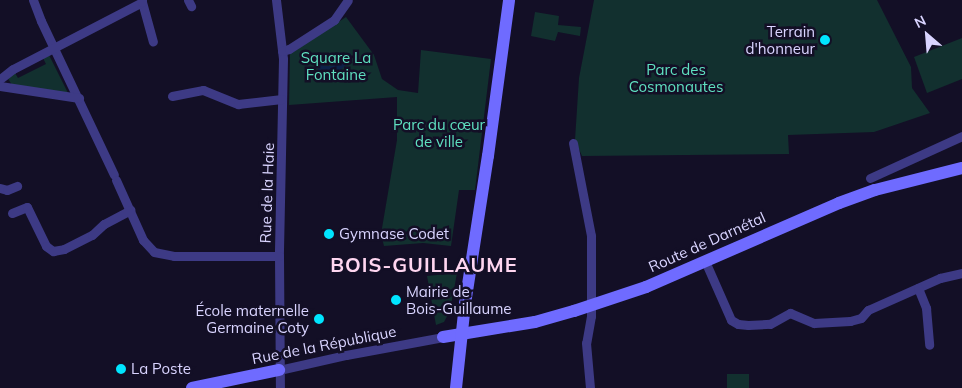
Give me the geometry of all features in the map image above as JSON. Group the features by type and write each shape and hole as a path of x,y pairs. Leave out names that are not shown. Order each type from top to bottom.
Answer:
{"main road":[{"path":"456,388 461,335 509,0"},
{"name":"Route de Darnétal","path":"461,335 536,322 589,306 646,287 839,203 875,190 962,168"},
{"name":"Rue de la République","path":"443,337 461,335"},
{"name":"Rue de la République","path":"192,388 279,370"}],"street":[{"path":"33,0 143,240 154,252 174,256 279,256"},
{"name":"Rue de la Haie","path":"276,0 282,51 279,256 280,388"},
{"path":"282,51 289,49 334,20 348,0"},
{"path":"0,79 13,69 142,1 153,42"},
{"path":"0,86 79,98"},
{"path":"172,96 202,90 238,104 282,99"},
{"path":"870,178 962,136"},
{"path":"573,143 591,236 590,321 586,343 590,388"},
{"path":"0,188 7,190 17,186"},
{"path":"12,213 27,207 46,246 53,251 64,249 92,235 104,224 130,210"},
{"path":"705,261 731,320 738,324 770,324 790,313 814,323 850,321 861,318 868,310 918,288 950,275 962,273"},
{"path":"918,288 926,308 929,345"},
{"name":"Rue de la République","path":"279,370 346,354 443,337"}],"green space":[{"name":"Parc des Cosmonautes","path":"594,0 877,0 911,67 912,88 930,113 874,132 788,135 789,154 582,156 575,140 579,78"},
{"path":"535,12 559,16 558,25 581,27 580,36 558,32 555,41 531,36"},
{"name":"Parc du cœur de ville","path":"346,17 374,55 382,79 398,90 418,93 421,50 491,59 475,190 459,190 451,246 423,243 384,246 381,234 397,140 397,97 289,105 290,54"},
{"path":"962,38 962,79 927,93 914,57"},
{"path":"49,55 68,93 12,85 7,77 15,73 18,78 46,64 43,58"},
{"path":"457,273 450,311 444,322 436,325 427,276"},
{"path":"727,374 749,374 749,388 727,388"}],"water":[{"path":"349,53 351,54 350,58 346,65 333,77 321,81 318,75 318,65 321,63 324,66 332,66"}],"place":[{"name":"Terrain d'honneur","path":"825,40"},
{"name":"Gymnase Codet","path":"329,234"},
{"name":"Mairie de Bois-Guillaume","path":"396,300"},
{"name":"École maternelle Germaine Coty","path":"319,319"},
{"name":"La Poste","path":"121,369"}],"district":[{"name":"BOIS-GUILLAUME","path":"424,264"}],"park label":[{"name":"Square La Fontaine","path":"336,66"}]}
